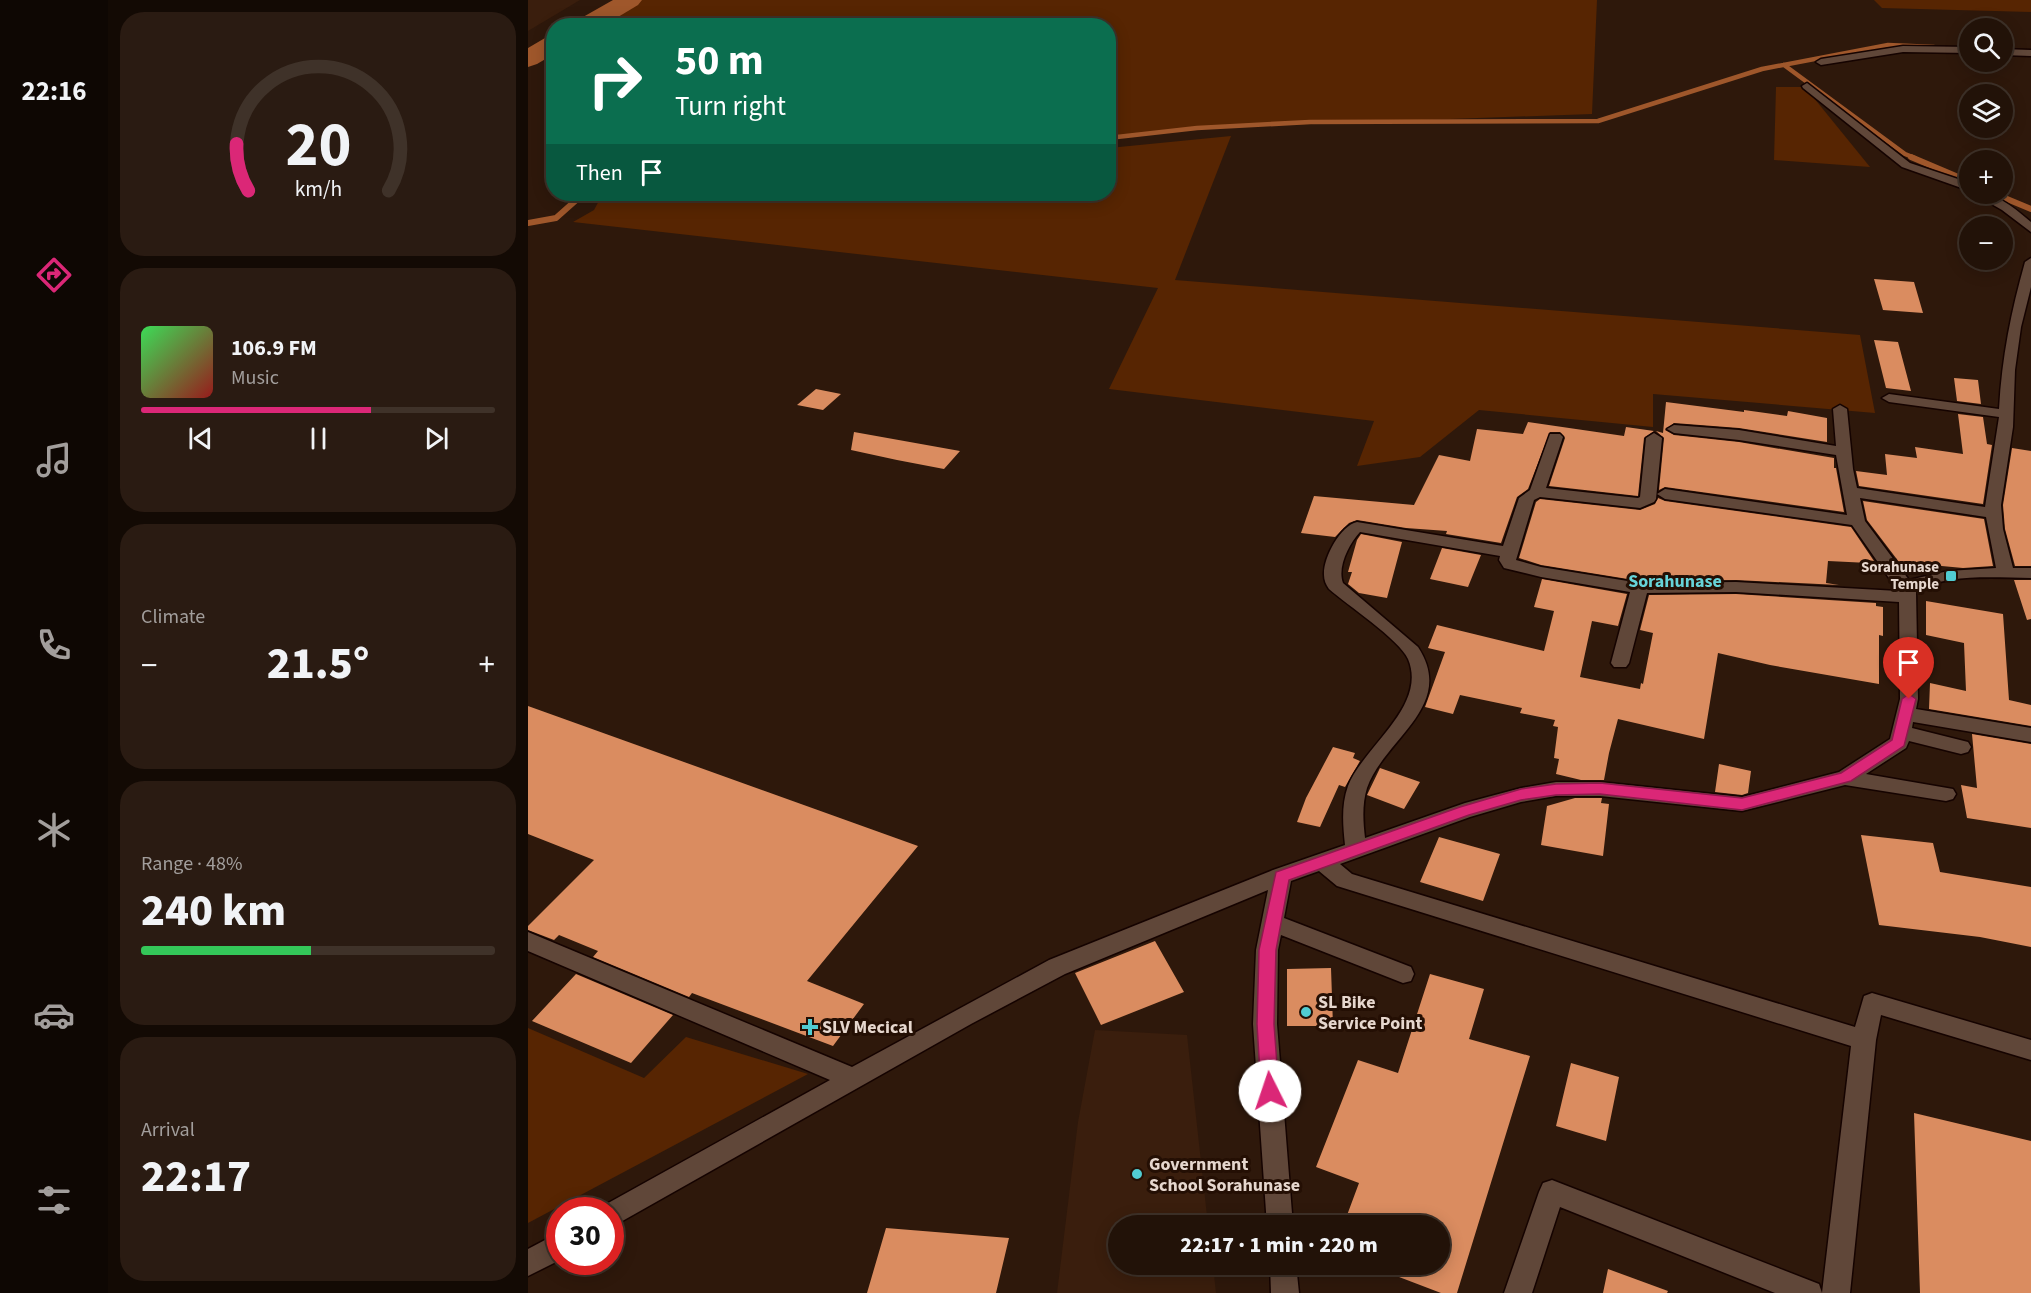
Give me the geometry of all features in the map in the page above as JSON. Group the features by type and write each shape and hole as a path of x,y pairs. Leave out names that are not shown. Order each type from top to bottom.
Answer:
{"street":[{"path":"1821,62 1903,49 1959,50"},
{"path":"2013,52 2031,53"},
{"path":"1807,86 1906,165 1959,183"},
{"path":"2000,204 2023,219 2031,228"},
{"path":"2006,573 1993,505 2006,427 2014,327 2031,262"},
{"path":"2014,327 2031,327"},
{"path":"1889,398 2006,414"},
{"path":"624,1208 1057,967 1281,876 1465,811 1521,795 1545,791 1600,789 1742,804 1845,778 1899,743 1909,699 1906,593 1857,521 1845,469 1840,409"},
{"path":"1674,429 1739,435 1844,452"},
{"path":"1537,492 1556,437"},
{"path":"1654,438 1646,502 1537,492 1527,498 1509,552 1507,560 1510,564 1519,568 1640,588 1736,587 1906,593"},
{"path":"1851,492 1994,513"},
{"path":"1665,494 1857,521"},
{"path":"1356,851 1353,804 1360,779 1406,721 1416,696 1420,676 1416,658 1394,634 1335,585 1332,574 1346,537 1351,530 1357,527 1509,552"},
{"path":"1906,593 1914,583 1951,576 2031,573"},
{"path":"1620,663 1640,588"},
{"path":"1903,723 2031,735"},
{"path":"1903,723 1961,747"},
{"path":"1845,778 1946,794"},
{"path":"1323,862 1346,880 1864,1040"},
{"path":"1279,1215 1265,1024 1267,950 1281,876"},
{"path":"1273,923 1403,974"},
{"path":"528,941 854,1079"},
{"path":"1836,1293 1864,1040 1872,1003 2031,1050"},
{"path":"1518,1293 1552,1192 1809,1293"},
{"path":"528,1263 546,1253"},
{"path":"1284,1275 1285,1293"}],"shaded area":[{"path":"528,0 580,0 546,18 546,20 528,31"},
{"path":"615,0 1597,0 1592,114 1227,127 1116,137 1116,18 595,18"},
{"path":"1874,0 2031,0 2031,12 1882,8"},
{"path":"1776,87 1805,87 1870,167 1774,160"},
{"path":"1231,136 1175,280 1860,335 1875,413 1653,394 1653,427 1479,410 1420,457 1357,466 1374,421 1109,389 1158,288 573,222 594,210 599,201 1116,201 1116,147"},
{"path":"528,1028 644,1078 686,1037 808,1074 577,1197 546,1197 546,1213 528,1223"},
{"name":"Government School Sorahunase","path":"1095,1030 1187,1035 1207,1215 1108,1215 1108,1275 1214,1275 1216,1293 1057,1293 1078,1122"}],"building":[{"path":"1874,279 1914,282 1923,313 1883,310"},
{"path":"1874,340 1898,342 1911,391 1886,388"},
{"path":"1954,378 1978,380 1981,404 1957,401"},
{"path":"816,389 841,394 823,410 797,405"},
{"path":"1666,402 1787,416 1788,411 1827,418 1827,442 1739,428 1674,423 1665,430 1674,435 1739,442 1834,458 1834,468 1836,468 1844,512 1665,487 1659,490 1664,438 1656,431 1663,433"},
{"path":"1958,414 1983,417 1987,444 1992,445 1983,504 1859,486 1856,471 1887,475 1885,454 1917,458 1915,447 1963,454"},
{"path":"1528,422 1624,436 1626,427 1654,431 1644,438 1638,496 1549,486 1565,438 1560,432 1550,432 1528,489 1517,497 1501,543 1446,534 1447,531 1406,528 1357,520 1349,523 1335,537 1301,533 1314,496 1414,505 1439,455 1470,461 1477,429 1523,434"},
{"path":"854,432 960,451 944,469 851,450"},
{"path":"2012,448 2031,451 2031,566 2015,566 2005,529 2003,505"},
{"path":"1658,498 1665,501 1851,527 1874,561 1868,560 1869,563 1828,561 1826,583 1839,585 1736,580 1640,581 1541,565 1519,558 1536,502 1540,499 1640,510 1655,504"},
{"path":"1863,501 1984,519 1993,566 1963,568 1899,562 1867,520"},
{"path":"1361,534 1402,542 1387,598 1359,593 1348,584 1352,572 1348,572 1357,540"},
{"path":"1442,548 1481,555 1468,587 1430,579"},
{"path":"1542,579 1627,594 1618,626 1592,621 1580,677 1640,689 1653,633 1640,630 1649,595 1736,594 1876,603 1876,606 1883,607 1883,636 1879,635 1879,684 1770,665 1718,653 1704,739 1618,719 1604,780 1581,780 1556,774 1559,759 1554,758 1558,727 1553,726 1555,720 1520,713 1522,708 1460,695 1453,714 1425,707 1445,652 1428,648 1437,625 1544,651 1554,611 1534,607"},
{"path":"2014,580 2031,580 2031,619 2027,620"},
{"path":"1926,601 2003,614 2009,700 2031,705 2031,726 1929,709 1930,683 1966,691 1964,643 1926,635"},
{"path":"528,706 918,846 807,981 864,1004 833,1046 692,993 689,997 593,957 598,951 559,935 554,940 528,930 528,926 594,860 528,834"},
{"path":"1972,734 2031,744 2031,828 1967,818 1961,785 1977,788"},
{"path":"1333,747 1355,753 1353,758 1360,761 1345,787 1339,785 1320,827 1297,822 1306,798"},
{"path":"1719,764 1751,771 1748,793 1742,795 1715,792"},
{"path":"1380,768 1420,782 1404,809 1367,795"},
{"path":"1575,798 1602,798 1601,803 1609,804 1603,856 1541,845 1547,806"},
{"path":"1861,835 1933,843 1940,872 2031,887 2031,947 1980,937 1879,925"},
{"path":"1439,837 1500,854 1483,901 1420,882"},
{"path":"1155,941 1184,992 1101,1025 1075,973"},
{"path":"1331,968 1333,1026 1287,1026 1287,969"},
{"path":"576,974 673,1015 631,1063 532,1021"},
{"path":"1430,974 1484,989 1469,1039 1530,1056 1457,1293 1441,1293 1394,1275 1450,1275 1450,1215 1347,1215 1359,1183 1316,1167 1358,1060 1398,1073"},
{"path":"1571,1063 1619,1077 1606,1141 1556,1126"},
{"path":"1914,1113 2031,1141 2031,1293 1920,1293"},
{"path":"886,1228 1009,1238 996,1293 867,1293"},
{"path":"1608,1269 1668,1291 1667,1293 1603,1293"}],"waterway":[{"path":"599,18 630,0"},
{"path":"1116,137 1197,128 1310,122 1598,121 1762,69 1888,45 1934,47"},
{"path":"528,59 546,48"},
{"path":"1784,65 1905,154 1915,158"},
{"path":"1911,157 1959,177"},
{"path":"528,223 556,218 575,201"},
{"path":"2013,202 2031,209"}],"place":[{"name":"Sorahunase Temple","path":"1951,576"},
{"name":"SL Bike Service Point","path":"1306,1012"},
{"name":"SLV Mecical","path":"810,1027"},
{"name":"Government School Sorahunase","path":"1137,1174"}],"district":[{"name":"Sorahunase","path":"1675,581"}],"route":[{"path":"1270,1091 1265,1024 1267,950 1281,876 1465,811 1521,795 1556,789 1600,789 1742,804 1845,778 1899,743 1909,699"}]}
